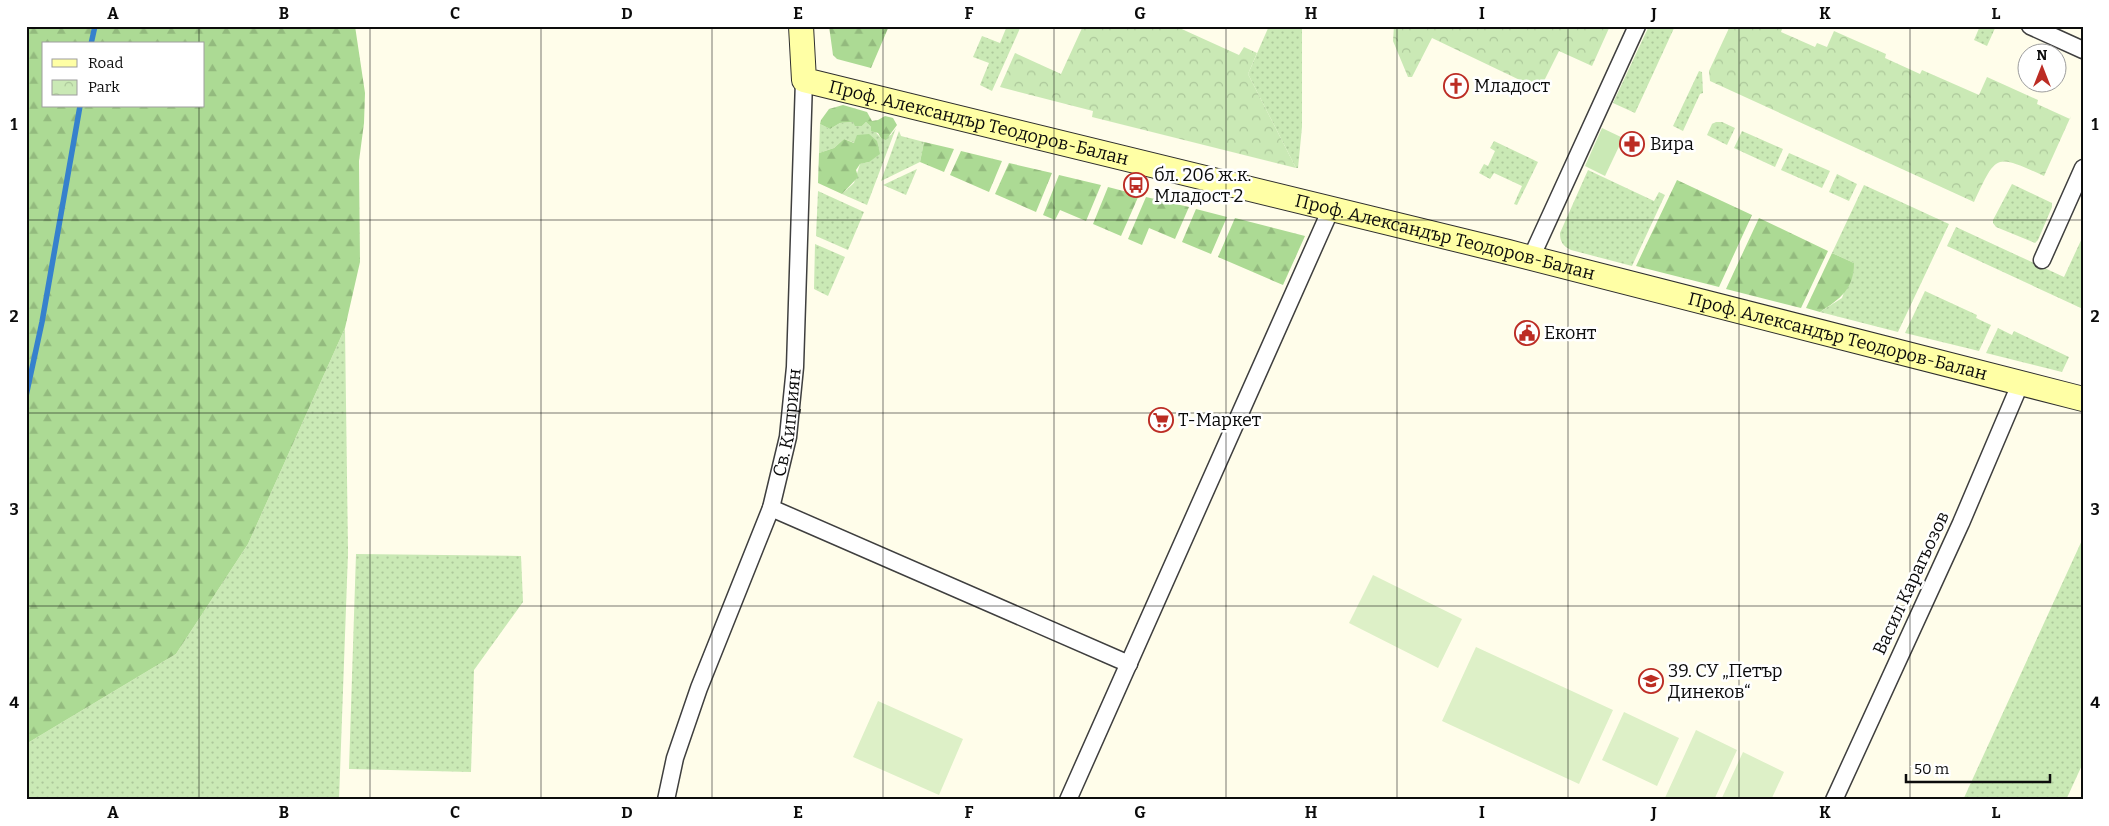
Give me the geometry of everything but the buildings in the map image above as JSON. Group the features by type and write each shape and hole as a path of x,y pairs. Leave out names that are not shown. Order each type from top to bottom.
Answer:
{"street":[{"name":"Св. Киприян","path":"666,800 675,758 699,688 771,508 788,437 795,367 804,80 802,26"},
{"path":"1530,258 1637,26"},
{"path":"2030,26 2083,50"},
{"name":"Проф. Александър Теодоров-Балан","path":"804,80 1530,258 2083,398"},
{"path":"2042,260 2083,168"},
{"path":"1068,800 1331,209"},
{"name":"Васил Карагьозов","path":"1834,800 1961,523 2021,382"},
{"path":"771,508 1129,664"}],"green space":[{"path":"26,26 355,26 365,93 364,123 359,161 360,262 345,328 248,544 176,654 26,744"},
{"path":"829,26 889,26 871,68 837,59 833,55"},
{"path":"1007,26 1021,26 992,91 980,85 989,63 973,57 982,36 1000,43"},
{"path":"1083,26 1175,26 1239,55 1244,47 1257,53 1248,74 1296,168 1092,117 1093,111 1000,87 1015,53 1061,74"},
{"path":"1269,26 1302,26 1302,127 1298,168 1296,168 1248,74"},
{"path":"1394,26 1610,26 1592,66 1559,51 1544,81 1530,85 1432,38 1412,77 1408,77 1393,41"},
{"path":"1649,26 1675,26 1635,113 1613,103"},
{"path":"1730,26 1777,26 1782,29 1781,32 1815,47 1817,43 1827,47 1834,31 1886,54 1885,58 1920,74 1922,70 1979,95 1987,77 2016,90 2016,92 2038,100 2037,104 2070,119 2044,176 2016,164 1999,162 1993,166 1988,174 1974,202 1710,81 1709,71"},
{"path":"1980,26 1996,26 1987,46 1974,40"},
{"path":"1699,71 1702,72 1703,93 1700,94 1683,131 1673,126"},
{"path":"843,105 867,112 872,121 885,116 893,118 897,125 886,140 881,138 878,133 871,131 871,127 866,122 862,126 855,126 853,122 840,123 830,129 820,124 829,109"},
{"path":"853,122 862,126 866,122 881,138 891,135 896,128 867,205 842,194 854,183 860,164 869,162 855,143 844,139 834,148 819,153 820,124 830,129 840,123"},
{"path":"1722,122 1735,128 1727,145 1707,135 1712,124"},
{"path":"1602,128 1623,138 1605,176 1585,166"},
{"path":"899,131 901,136 924,142 920,162 881,181"},
{"path":"1742,131 1783,149 1775,167 1734,148"},
{"path":"869,134 877,141 880,154 869,162 860,164 856,170 858,177 842,194 818,183 819,153 834,148 844,139 854,143 857,135"},
{"path":"1494,141 1538,162 1517,205 1514,204 1522,186 1494,173 1490,179 1479,173 1484,164 1488,166 1495,151 1490,148"},
{"path":"924,142 954,149 944,172 920,162"},
{"path":"961,151 1002,161 989,192 950,175"},
{"path":"1789,153 1830,171 1822,188 1781,170"},
{"path":"1009,163 1052,173 1036,212 995,194"},
{"path":"917,169 906,195 883,185"},
{"path":"1588,170 1654,201 1659,192 1665,195 1632,266 1571,250 1561,241 1560,233"},
{"path":"1837,174 1857,184 1849,201 1829,192"},
{"path":"1059,175 1101,185 1086,221 1060,210 1055,220 1043,215"},
{"path":"1677,180 1752,215 1719,287 1636,266"},
{"path":"2012,184 2052,203 2038,240 2035,243 1996,227 1993,223"},
{"path":"1864,185 1949,224 1898,332 1820,312 1842,298 1854,263 1832,253"},
{"path":"1108,187 1139,195 1121,236 1093,224"},
{"path":"818,191 864,212 848,250 816,236"},
{"path":"1146,197 1189,207 1175,239 1149,228 1142,245 1128,239"},
{"path":"1196,209 1227,217 1211,254 1182,242"},
{"path":"1235,218 1305,236 1283,285 1218,257"},
{"path":"1759,218 1828,251 1801,308 1726,289"},
{"path":"1956,227 2064,277 2083,236 2083,309 1947,246"},
{"path":"815,244 845,257 828,296 814,289"},
{"path":"1832,253 1854,263 1852,280 1849,287 1840,298 1820,312 1806,308"},
{"path":"1925,291 1977,315 1976,318 1991,325 1979,351 1905,333"},
{"path":"345,328 348,553 339,800 26,800 26,744 176,654 248,544"},
{"path":"1998,328 2012,335 2014,331 2069,357 2062,372 1986,353"},
{"path":"2083,538 2083,763 2066,800 1963,800"},
{"path":"356,554 521,556 523,602 474,670 471,772 349,769"},
{"path":"1373,575 1462,619 1438,668 1349,623"},
{"path":"1476,647 1613,710 1579,784 1442,721"},
{"path":"878,701 963,739 939,795 853,757"},
{"path":"1624,712 1679,738 1657,786 1602,760"},
{"path":"1696,730 1737,750 1714,800 1664,800"},
{"path":"1743,752 1784,772 1771,800 1721,800"}],"waterway":[{"path":"91,42 95,26"},
{"path":"26,396 42,322 80,108"}],"place":[{"name":"Младост","path":"1456,86"},
{"name":"Вира","path":"1632,144"},
{"name":"бл. 206 ж.к. Младост 2","path":"1136,185"},
{"name":"Еконт","path":"1527,333"},
{"name":"Т-Маркет","path":"1161,420"},
{"name":"39. СУ „Петър Динеков“","path":"1651,681"}]}
